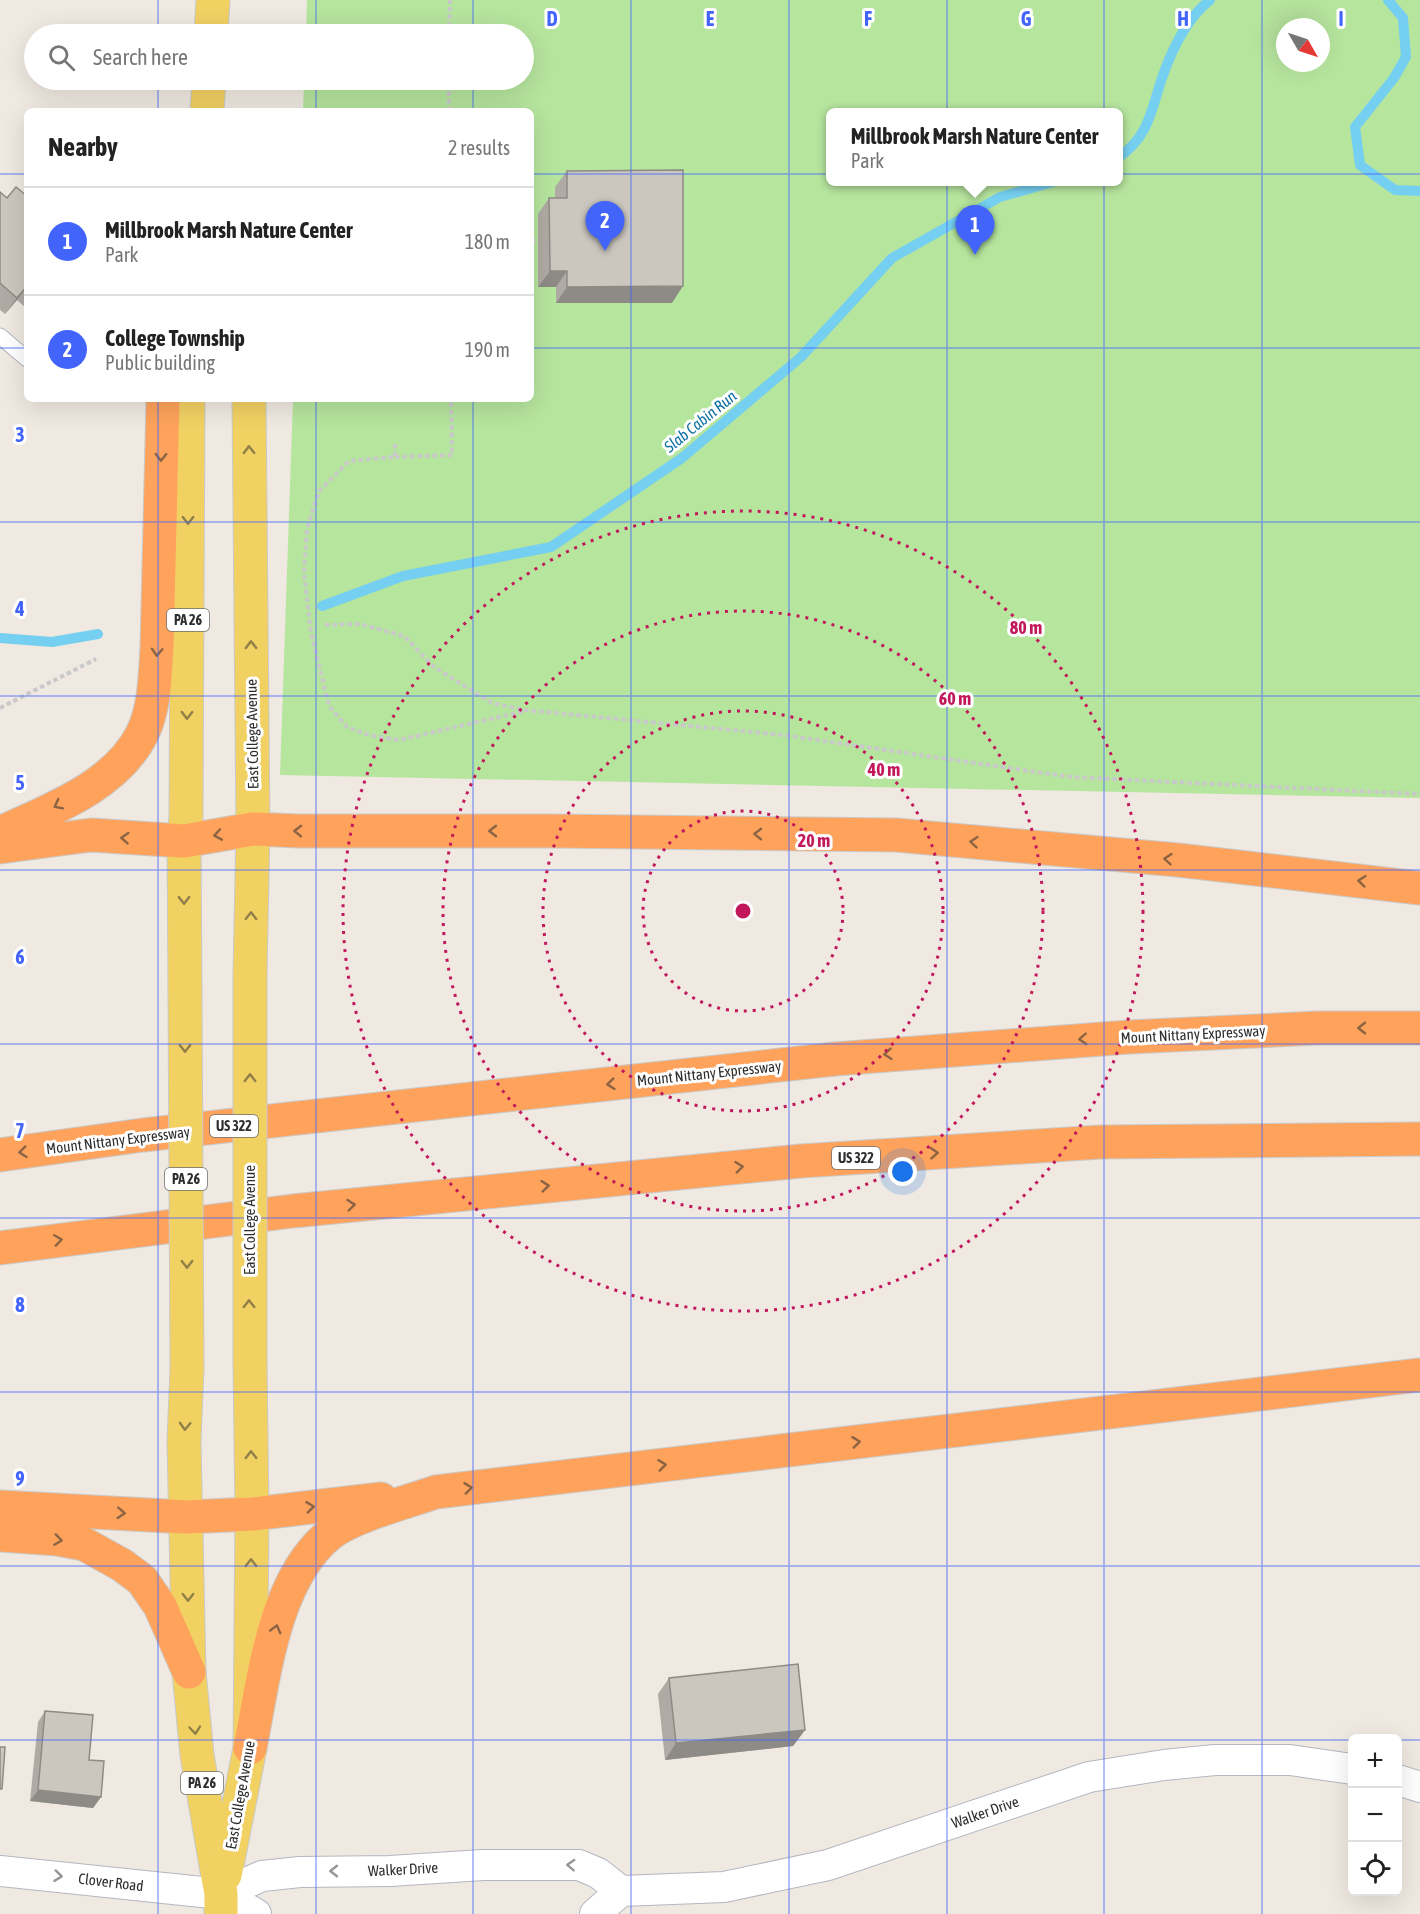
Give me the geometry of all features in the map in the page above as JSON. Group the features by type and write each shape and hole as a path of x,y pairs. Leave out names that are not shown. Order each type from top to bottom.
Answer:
{"highway":[{"path":"0,833 73,798 99,782 117,767 142,734 155,684 163,402"},
{"path":"0,847 91,836 184,841 253,829 896,836 1178,860 1420,888"},
{"name":"Mount Nittany Expressway","path":"0,1155 143,1136 835,1059 1106,1038 1317,1028 1420,1028"},
{"name":"US 322","path":"0,1248 293,1211 801,1161 1101,1142 1420,1139"},
{"path":"0,1506 186,1517 252,1514 1420,1375"},
{"path":"250,1748 267,1663 285,1595 298,1570 331,1534 355,1521 436,1492"},
{"path":"0,1535 57,1539 84,1544 122,1565 142,1580 160,1606 189,1672"}],"main road":[{"path":"212,24 213,0"},
{"path":"207,108 208,90"},
{"name":"East College Avenue","path":"188,402 188,662 184,841 187,1368 184,1441 189,1672 197,1755 221,1904"},
{"name":"East College Avenue","path":"221,1904 250,1748 252,1514 250,975 253,829 249,402"}],"street":[{"name":"Walker Drive","path":"221,1904 262,1876 300,1872 390,1871 483,1865 579,1865 598,1873 621,1903 724,1887 828,1865 1089,1777 1215,1760 1290,1760 1348,1768"},
{"path":"1402,1781 1420,1786"},
{"name":"Clover Road","path":"0,1871 221,1904"},
{"path":"595,1914 621,1903"},
{"path":"221,1904 256,1914"}],"lane":[{"path":"0,336 24,356"}],"path":[{"path":"449,24 450,0"},
{"path":"449,90 449,108"},
{"path":"534,241 552,242"},
{"path":"451,402 452,455 349,461 319,491 307,529 304,573 311,633 329,706 347,727 369,735 399,740 525,710"},
{"path":"395,444 395,457"},
{"path":"326,625 360,624 404,636 434,667 492,703 525,710 783,735 1071,777 1420,794"},
{"path":"0,708 96,660"}],"green space":[{"path":"307,0 1420,0 1420,798 280,775 293,402 534,402 534,108 303,108 304,90 534,90 534,24 306,24"}],"building":[{"path":"683,170 683,286 567,287 567,271 550,271 549,198 567,198 567,171"},
{"path":"16,187 24,194 24,290 17,298 0,283 0,192 7,198"},
{"path":"798,1664 805,1730 676,1743 669,1678"},
{"path":"45,1711 93,1715 89,1760 104,1761 101,1797 38,1790"},
{"path":"0,1747 5,1747 2,1789 0,1789"}],"waterway":[{"name":"Slab Cabin Run","path":"1123,154 1137,140 1148,122 1175,47 1194,16 1210,0"},
{"name":"Slab Cabin Run","path":"1388,0 1403,18 1406,57 1394,78 1355,127 1360,165 1395,190 1420,191"},
{"name":"Slab Cabin Run","path":"322,606 403,576 551,547 682,458 801,357 892,258 1000,197 1039,186"},
{"name":"Slab Cabin Run","path":"0,638 52,642 98,634"}],"place":[{"name":"College Township","path":"605,251"},
{"name":"Millbrook Marsh Nature Center","path":"975,255"}]}
